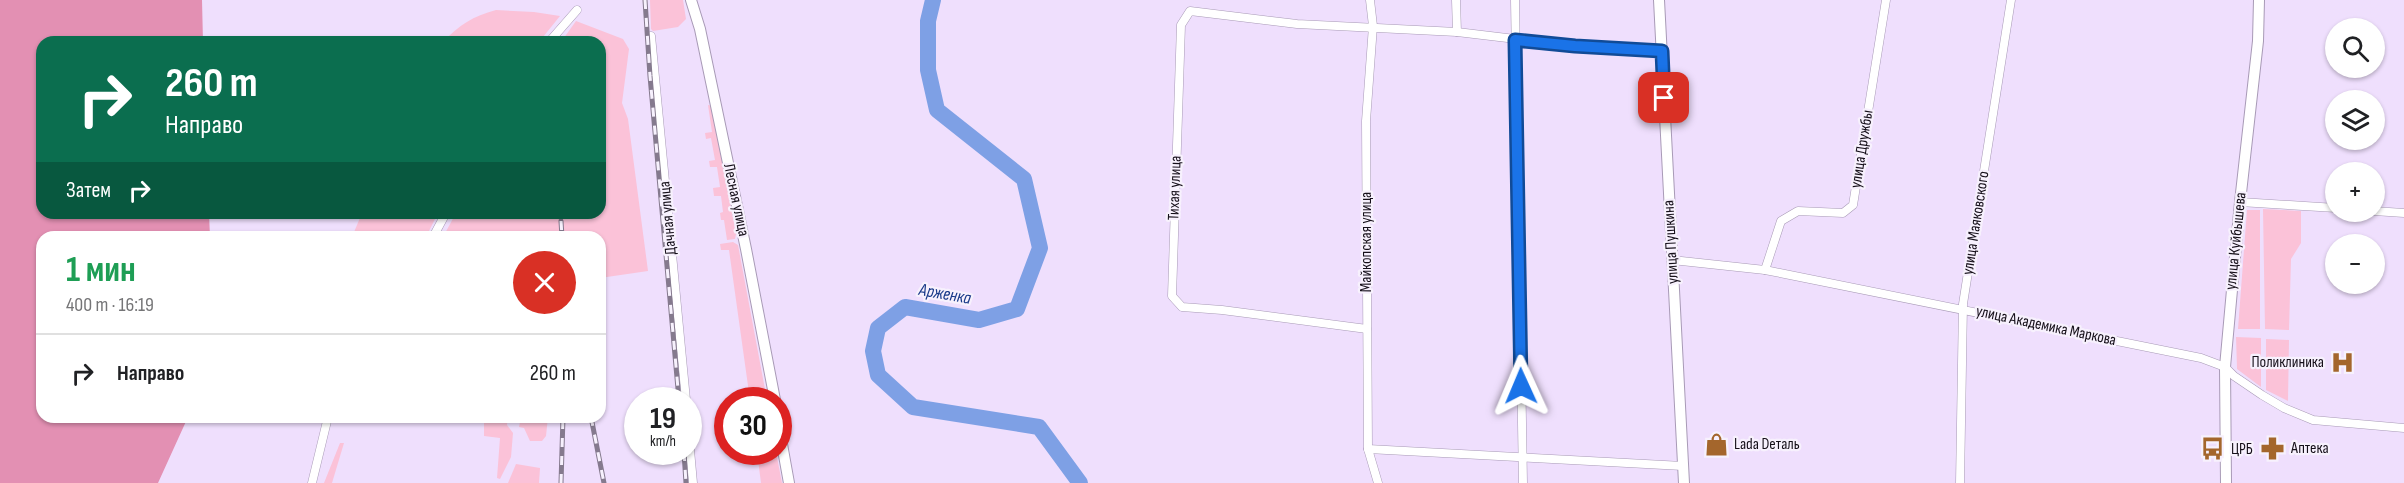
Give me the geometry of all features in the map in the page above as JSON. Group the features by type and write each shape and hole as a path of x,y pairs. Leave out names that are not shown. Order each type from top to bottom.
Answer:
{"street":[{"name":"Лесная улица","path":"691,0 700,28 742,227 773,387"},
{"name":"Майкопская улица","path":"1370,0 1373,26 1366,121 1368,449 1378,483"},
{"path":"1456,0 1457,32"},
{"path":"1515,0 1523,483"},
{"name":"улица Пушкина","path":"1659,0 1684,483"},
{"name":"улица Дружбы","path":"1765,270 1781,221 1798,211 1843,213 1854,205 1886,0"},
{"name":"улица Маяковского","path":"1960,483 1962,309 2011,0"},
{"name":"улица Куйбышева","path":"2226,483 2225,367 2258,41 2259,0"},
{"path":"554,36 577,9"},
{"name":"Тихая улица","path":"1367,329 1182,307 1172,296 1181,25 1190,11 1297,24 1373,26"},
{"path":"1373,26 1457,32 1575,46 1662,51"},
{"name":"Дачная улица","path":"651,36 685,387"},
{"path":"2240,202 2325,207"},
{"path":"2385,212 2404,213"},
{"name":"улица Академика Маркова","path":"1672,260 1765,270 2200,358 2225,367 2262,395 2284,408 2313,420 2404,428"},
{"path":"312,483 327,423"},
{"path":"1368,449 1522,456 1628,465 1683,466"},
{"path":"691,465 693,483"},
{"path":"786,465 789,483"}],"shaded area":[{"path":"0,0 202,0 203,36 36,36 36,219 209,219 210,231 36,231 36,423 185,423 158,483 0,483"},
{"path":"650,0 683,0 686,19 678,27 653,31"},
{"path":"496,10 560,16 544,36 450,36 480,15"},
{"path":"576,21 623,39 629,49 622,103 628,119 648,271 606,277 606,231 446,231 453,219 606,219 606,36 565,36"},
{"path":"708,105 712,106 736,234 735,239 727,240 724,220 721,220 720,213 723,212 721,196 714,196 713,188 720,187 717,167 710,167 709,161 715,160 711,138 706,139 705,133 712,132"},
{"path":"2263,209 2301,211 2301,243 2291,259 2289,330 2265,329"},
{"path":"2247,210 2260,210 2260,329 2238,329"},
{"path":"360,219 435,219 429,231 354,231"},
{"path":"733,242 738,245 765,387 748,387 729,250 721,250 720,244"},
{"path":"2236,337 2261,338 2261,387 2237,369"},
{"path":"2266,339 2289,340 2288,401 2266,390"},
{"path":"484,423 507,423 513,433 511,457 500,479 497,478 500,438 484,436"},
{"path":"520,423 547,423 546,436 542,441 530,441 524,428 519,427"},
{"path":"340,443 344,443 332,483 324,483"},
{"path":"516,464 540,468 539,483 508,483"},
{"path":"759,465 779,465 782,483 761,483"}],"waterway":[{"name":"Арженка","path":"933,0 928,21 928,70 937,110 1024,179 1040,248 1017,309 979,320 905,307 878,328 873,351 878,375 913,407 1039,427 1080,483"}],"railway":[{"path":"645,0 678,387"},
{"path":"561,221 562,231"},
{"path":"561,483 563,423"},
{"path":"592,423 604,483"},
{"path":"685,465 686,483"}],"place":[{"name":"Поликлиника","path":"2342,362"},
{"name":"Lada Dеталь","path":"1716,444"},
{"name":"Аптека","path":"2273,448"},
{"name":"ЦРБ","path":"2213,449"}],"route":[{"path":"1521,386 1515,40 1662,51 1664,98"}]}
